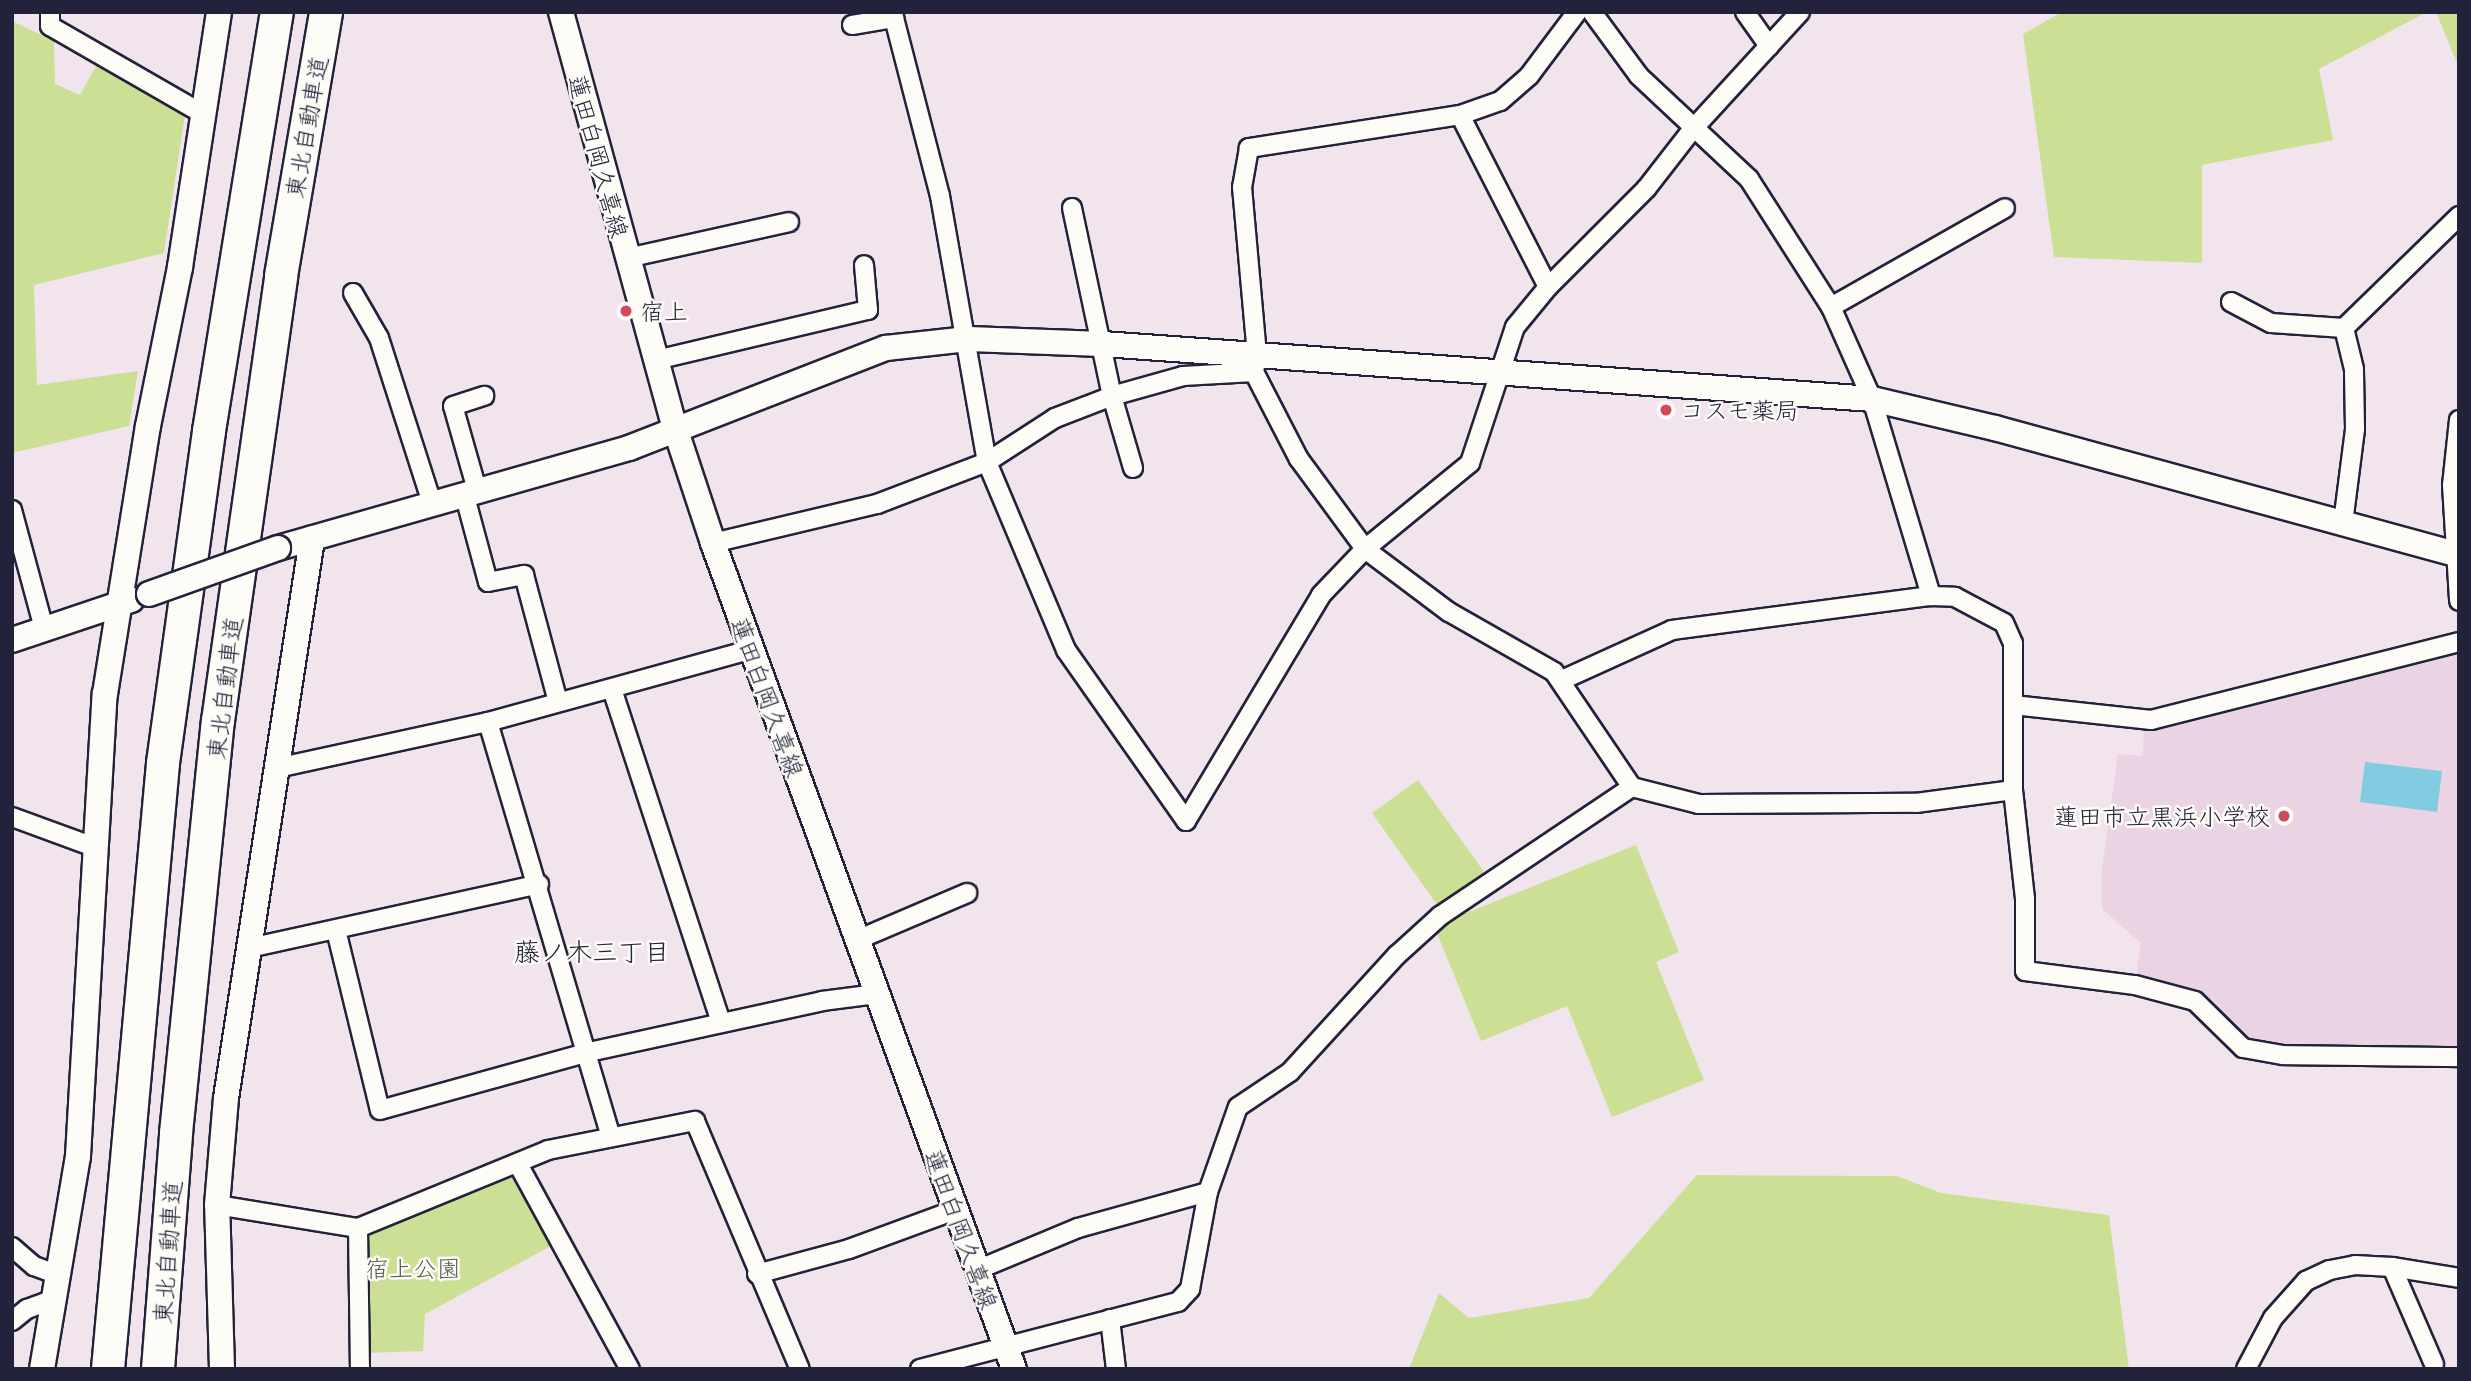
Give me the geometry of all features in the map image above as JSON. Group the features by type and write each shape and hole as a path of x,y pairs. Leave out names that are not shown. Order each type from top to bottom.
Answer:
{"highway":[{"name":"東北自動車道","path":"108,1369 163,763 209,431 276,12"},
{"name":"東北自動車道","path":"158,1369 176,1133 218,721 281,276 326,12"}],"street":[{"path":"50,12 50,26 203,114"},
{"path":"42,1369 78,1156 105,694 117,604 219,12"},
{"path":"1577,12 1529,76 1500,101 1460,115 1249,148 1242,187 1255,364 1299,459 1365,550 1449,612 1562,680 1602,749 1632,787 1699,804 1916,803 2012,790"},
{"path":"1592,12 1639,76 1692,130 1749,179 1831,307 1872,399 1931,596"},
{"path":"1745,12 1769,46"},
{"path":"852,25 894,18 940,196 968,339 971,387 987,462 1066,650 1186,821 1321,595 1365,550 1470,463 1515,327 1548,287 1646,189 1692,130 1800,12"},
{"name":"蓮田白岡久喜線","path":"563,13 675,428 713,543 1014,1369"},
{"path":"1460,115 1548,287"},
{"path":"1072,208 1112,396 1133,468"},
{"path":"1831,307 2005,208"},
{"path":"2231,302 2271,323 2344,328 2459,216"},
{"path":"627,258 789,222"},
{"path":"656,360 868,310 864,265"},
{"path":"353,293 379,338 432,502"},
{"path":"2343,523 2355,429 2354,369 2344,328"},
{"path":"12,640 278,548 629,448 868,353 919,341 968,339 1103,344 1255,364 1500,373 1872,399 2007,431 2457,554"},
{"path":"713,543 877,504 987,462 1055,418 1112,396 1183,376 1255,364"},
{"path":"484,396 453,405 488,582 524,575 558,702"},
{"path":"2459,420 2452,485 2459,601"},
{"path":"12,510 44,629"},
{"path":"222,1369 217,1205 226,1098 312,539"},
{"path":"1562,680 1672,630 1931,596 1955,597 2004,623 2013,643 2012,790 2025,898 2025,971 2135,985 2195,1001 2243,1048 2283,1055 2459,1058"},
{"path":"2013,705 2151,720 2459,642"},
{"path":"277,768 488,723 751,650"},
{"path":"612,689 722,1023"},
{"path":"488,723 539,884 611,1136"},
{"path":"920,1369 1178,1302 1190,1289 1208,1192 1238,1107 1290,1072 1397,955 1440,916 1632,787"},
{"path":"12,817 94,847"},
{"path":"249,948 539,884"},
{"path":"857,940 967,893"},
{"path":"337,930 380,1110 589,1052 877,993"},
{"path":"217,1205 358,1228 548,1150 695,1121 757,1275 800,1369"},
{"path":"518,1164 630,1369"},
{"path":"977,1270 1078,1228 1208,1192"},
{"path":"757,1275 849,1249 955,1210"},
{"path":"358,1228 360,1369"},
{"path":"12,1247 57,1287"},
{"path":"2246,1369 2273,1318 2306,1281 2354,1265 2392,1266 2459,1278"},
{"path":"2392,1266 2434,1364"},
{"path":"12,1321 57,1287"},
{"path":"1110,1319 1116,1369"}],"shaded area":[{"name":"蓮田市立黒浜小学校","path":"2459,650 2459,1053 2306,1055 2248,1045 2197,995 2135,982 2141,943 2102,909 2101,876 2118,754 2143,756 2144,725 2263,701"}],"green space":[{"path":"2062,12 2427,12 2319,69 2333,140 2202,165 2202,263 2054,257 2023,34"},
{"path":"2436,12 2459,12 2459,68"},
{"path":"12,21 54,41 55,84 80,95 97,64 185,114 164,253 34,285 37,385 138,371 129,426 12,453"},
{"path":"1418,780 1485,873 1438,906 1372,813"},
{"path":"1636,845 1679,952 1656,962 1704,1080 1612,1117 1567,1006 1481,1041 1434,926"},
{"name":"宿上公園","path":"510,1174 551,1246 425,1314 423,1351 367,1353 365,1238"},
{"path":"1697,1175 1897,1176 1941,1193 2109,1215 2129,1369 1409,1369 1439,1293 1469,1318 1589,1298"}],"water":[{"path":"2365,762 2442,771 2437,812 2360,802"}],"place":[{"name":"宿上","path":"626,311"},
{"name":"コスモ薬局","path":"1666,410"},
{"name":"蓮田市立黒浜小学校","path":"2284,816"}],"district":[{"name":"藤ノ木三丁目","path":"592,951"}]}
